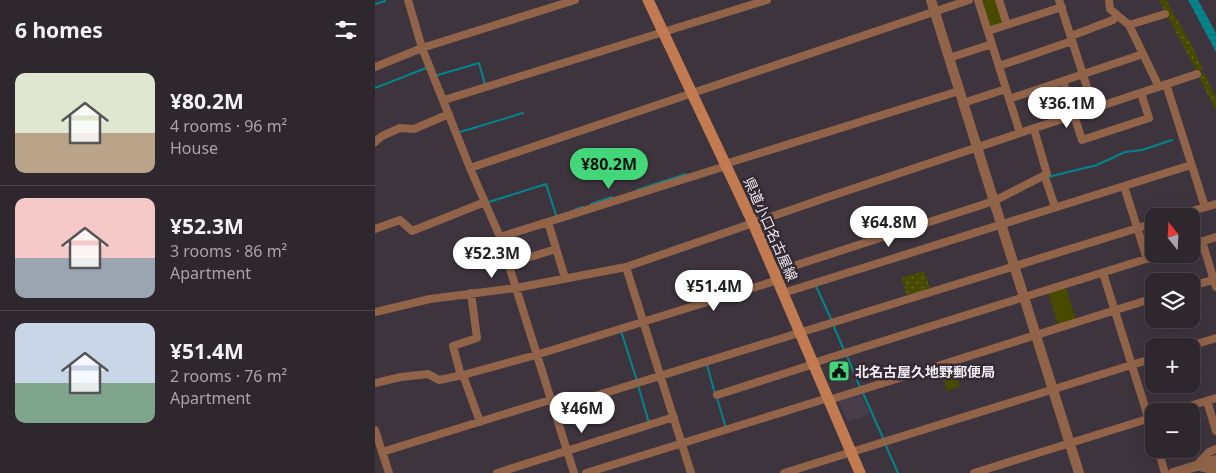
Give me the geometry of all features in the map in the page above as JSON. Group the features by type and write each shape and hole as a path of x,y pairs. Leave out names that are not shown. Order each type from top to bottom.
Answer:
{"main road":[{"name":"県道小口名古屋線","path":"648,0 753,223 860,473"}],"street":[{"path":"408,0 422,48 470,168 500,236 574,473"},
{"path":"375,67 422,48 575,0"},
{"path":"444,100 767,0"},
{"path":"931,0 1079,473"},
{"path":"470,168 969,0"},
{"path":"978,0 1020,133"},
{"path":"999,0 1007,25"},
{"path":"1109,0 1110,9 1129,26 1162,85 1205,207"},
{"path":"988,31 1060,3 1094,109"},
{"path":"1129,26 1165,14"},
{"path":"999,66 1113,20 1117,15"},
{"path":"949,58 992,44"},
{"path":"1009,99 1143,54"},
{"path":"375,312 430,299 515,288 626,266 1197,74"},
{"path":"1063,81 1082,140 1149,118 1141,93"},
{"path":"963,103 1006,88"},
{"path":"500,236 959,91"},
{"path":"375,142 383,135 400,128 415,129 449,114"},
{"path":"375,383 428,374 439,380 462,376 536,355 643,322 994,201 1047,174 1034,129"},
{"path":"783,293 1191,165"},
{"path":"1046,180 1055,207"},
{"path":"1124,186 1145,253"},
{"path":"375,229 400,220 412,231 485,202"},
{"path":"1200,208 1216,204"},
{"path":"548,222 565,278"},
{"path":"553,410 1145,226"},
{"path":"1200,284 1215,282 1201,241 1216,237"},
{"path":"508,264 556,249"},
{"path":"717,395 1145,260"},
{"path":"626,266 691,473"},
{"path":"1103,273 1146,403"},
{"path":"471,293 477,338 453,346 479,422"},
{"path":"586,473 1145,301"},
{"path":"1200,343 1216,338"},
{"path":"784,473 1145,360"},
{"path":"1200,403 1216,398"},
{"path":"382,452 550,400"},
{"path":"1207,401 1216,431"},
{"path":"497,473 674,417"},
{"path":"974,473 1145,420"},
{"path":"375,430 389,473"},
{"path":"1191,469 1209,452 1216,450"},
{"path":"1161,458 1165,473"},
{"path":"1173,473 1216,460"},
{"path":"614,464 617,473"},
{"path":"1191,469 1216,469"}],"shaded area":[{"path":"982,0 997,0 1004,22 992,27 990,26"},
{"path":"1159,0 1166,0 1203,69 1197,72"},
{"path":"1204,72 1216,98 1216,111 1198,75"},
{"path":"1083,86 1088,104 1087,107 1077,110 1069,91"},
{"path":"924,271 930,288 907,296 901,278"},
{"path":"1066,287 1076,320 1058,325 1048,293"},
{"path":"953,364 960,387 947,391 940,368"},
{"path":"860,393 870,414 848,422 838,400"}],"water":[{"path":"1188,0 1198,0 1216,33 1216,52"}],"waterway":[{"path":"375,4 385,1"},
{"path":"438,75 479,63 485,84"},
{"path":"375,88 426,68"},
{"path":"460,132 523,113"},
{"path":"1048,177 1097,165 1125,152 1142,150 1172,140"},
{"path":"637,190 686,174"},
{"path":"489,202 546,184 556,215"},
{"path":"591,204 612,197"},
{"path":"576,209 583,207"},
{"path":"816,286 831,319"},
{"path":"834,327 844,350"},
{"path":"621,331 637,381"},
{"path":"847,356 860,387"},
{"path":"707,365 715,394"},
{"path":"638,385 649,423"},
{"path":"863,393 883,438"},
{"path":"717,398 725,425"},
{"path":"886,446 898,473"}],"place":[{"name":"北名古屋久地野郵便局","path":"839,371"}]}
